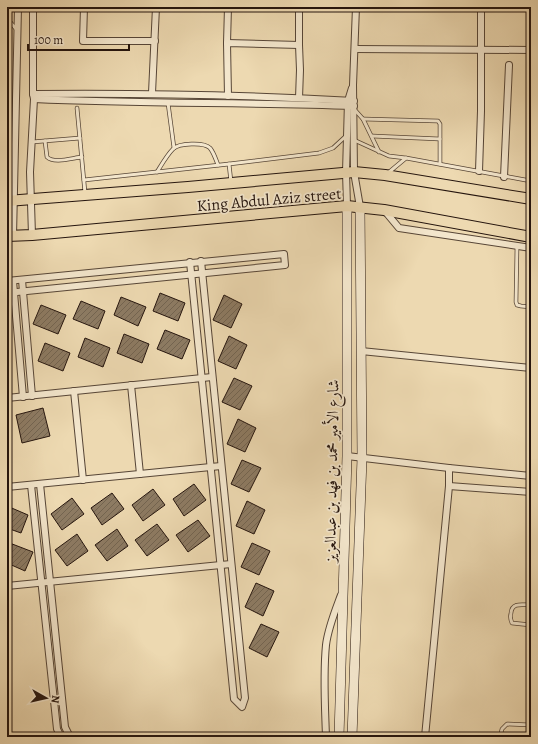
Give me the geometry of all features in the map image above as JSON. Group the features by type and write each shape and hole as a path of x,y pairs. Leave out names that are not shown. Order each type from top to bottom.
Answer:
{"main road":[{"name":"King Abdul Aziz street","path":"11,201 350,172 385,175 531,199"},
{"name":"King Abdul Aziz street","path":"10,236 347,206 384,210 531,237"},
{"name":"شارع الأمير محمد بن فهد بن عبدالعزيز","path":"339,737 347,456 347,206"},
{"name":"شارع الأمير محمد بن فهد بن عبدالعزيز","path":"352,737 362,458 360,207"}],"street":[{"path":"10,236 11,201 15,173 18,7"},
{"path":"32,235 30,172 34,97 33,7"},
{"path":"84,7 83,41 155,41"},
{"path":"152,93 156,7"},
{"path":"228,7 228,96"},
{"path":"299,7 299,98"},
{"path":"347,206 354,140 352,105 356,7"},
{"path":"479,171 481,111 481,7"},
{"path":"227,43 299,45"},
{"path":"355,49 531,50"},
{"path":"504,177 509,65"},
{"path":"34,97 152,93 299,98 352,105"},
{"path":"34,97 168,103 352,105"},
{"path":"352,105 347,135 350,172 360,207"},
{"path":"7,188 15,173"},
{"path":"384,210 399,228 531,248"},
{"path":"10,293 285,265 284,254 190,262 10,281 10,293 23,396"},
{"path":"190,262 234,699 242,706 245,698 201,261"},
{"path":"22,280 32,396"},
{"path":"362,351 531,368"},
{"path":"7,398 212,377"},
{"path":"131,385 140,474"},
{"path":"74,391 83,480"},
{"path":"347,456 531,476"},
{"path":"7,487 221,466"},
{"path":"425,737 449,486 449,468"},
{"path":"40,484 65,727 70,737"},
{"path":"31,485 57,729 61,737"},
{"path":"449,486 531,492"},
{"path":"7,586 231,564"},
{"path":"326,737 324,679 326,643 333,614 343,590"}],"lane":[{"path":"7,22 10,22 18,31"},
{"path":"168,103 174,148"},
{"path":"352,105 363,118 379,152"},
{"path":"77,108 85,195"},
{"path":"363,118 435,120 440,124 440,164"},
{"path":"84,180 229,164 327,151 333,148 347,135"},
{"path":"372,136 440,139"},
{"path":"32,142 80,138"},
{"path":"354,140 392,157 406,158 531,181"},
{"path":"45,141 47,157 50,160 55,161 82,157"},
{"path":"157,172 174,148 183,145 208,146 211,149 218,165"},
{"path":"385,175 406,158"},
{"path":"229,164 231,183"},
{"path":"517,246 517,305 531,307"},
{"path":"531,605 516,604 513,606 511,609 510,620 512,623 531,626"},
{"path":"500,737 502,729 507,724 531,725"}],"building":[{"path":"160,293 185,303 178,321 153,311"},
{"path":"224,295 242,304 231,328 213,320"},
{"path":"121,297 146,307 138,326 114,315"},
{"path":"81,301 105,311 98,329 73,319"},
{"path":"41,305 66,315 58,334 33,324"},
{"path":"165,330 190,340 182,359 157,349"},
{"path":"124,334 149,344 142,363 117,353"},
{"path":"229,336 247,345 236,369 218,361"},
{"path":"85,338 110,348 103,367 78,357"},
{"path":"45,343 70,353 63,371 38,361"},
{"path":"234,378 252,386 240,410 222,402"},
{"path":"43,408 50,436 22,443 16,415"},
{"path":"238,419 256,428 245,452 227,444"},
{"path":"242,460 261,468 249,492 231,484"},
{"path":"194,484 206,500 184,516 173,499"},
{"path":"153,489 165,505 143,521 132,505"},
{"path":"112,493 124,509 102,525 91,508"},
{"path":"72,498 84,514 62,530 51,514"},
{"path":"247,501 265,510 254,534 236,526"},
{"path":"7,506 28,515 21,533 7,528"},
{"path":"198,520 210,536 188,552 176,535"},
{"path":"157,524 169,540 147,556 135,540"},
{"path":"117,529 128,546 107,561 95,545"},
{"path":"77,534 88,551 67,566 55,550"},
{"path":"7,542 33,552 25,571 7,563"},
{"path":"252,543 270,551 259,575 241,567"},
{"path":"256,583 274,591 263,616 245,607"},
{"path":"261,624 279,632 267,657 249,648"}]}
